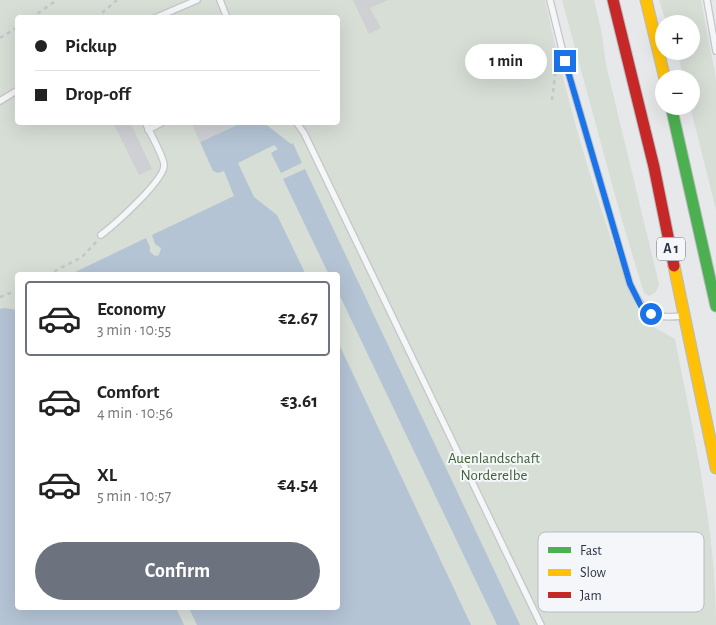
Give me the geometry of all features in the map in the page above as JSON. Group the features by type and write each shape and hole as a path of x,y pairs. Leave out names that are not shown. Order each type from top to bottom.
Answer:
{"highway":[{"name":"A 1","path":"613,0 654,167 716,468"},
{"path":"646,0 663,70"},
{"name":"A 1","path":"673,115 716,306"}],"lane":[{"path":"161,15 197,0"},
{"path":"220,0 226,15"},
{"path":"550,0 565,61 630,284 642,308 651,314 666,318 685,315"},
{"path":"707,0 716,51"},
{"path":"0,101 15,92"},
{"path":"101,235 127,214 136,202 161,178 164,164 146,125"},
{"path":"148,130 157,125"},
{"path":"298,125 304,132 541,625"}],"path":[{"path":"35,15 57,0"},
{"path":"100,15 117,0"},
{"path":"0,38 15,29"},
{"path":"552,100 556,64 565,61"},
{"path":"53,272 82,257 101,235"},
{"path":"0,298 15,291"}],"green space":[{"name":"Auenlandschaft Norderelbe","path":"0,0 545,0 580,139 618,259 643,321 675,339 708,517 715,589 716,625 0,625"},
{"path":"562,0 594,0 602,34 606,65 659,284 656,292 649,296 644,293 621,217"},
{"path":"659,0 701,0 716,79 716,210 692,115 700,115 700,70 682,70 679,60 700,60 700,15 664,15"}],"water":[{"path":"237,125 267,125 291,144 293,143 302,163 281,173 271,153 278,149 274,145 238,163 254,197 277,215 305,272 75,272 146,238 150,252 155,256 159,255 161,248 155,244 152,235 234,196 224,171 218,173 213,171 200,142"},
{"path":"305,169 520,625 497,625 340,296 340,272 328,272 283,179"},
{"path":"0,309 15,310 15,610 177,610 184,625 0,625"},
{"path":"340,346 471,625 197,625 190,610 340,610"}],"building":[{"path":"353,0 388,0 370,8 381,28 369,34"},
{"path":"114,125 131,125 152,169 139,175"},
{"path":"192,125 235,125 200,142"}],"traffic: fast":[{"path":"673,115 716,306"}],"traffic: slow":[{"path":"646,0 663,70"},
{"path":"674,266 716,468"}],"traffic: jam":[{"path":"613,0 654,167 674,266"}],"route":[{"path":"565,61 630,284 642,308 651,314"}]}
